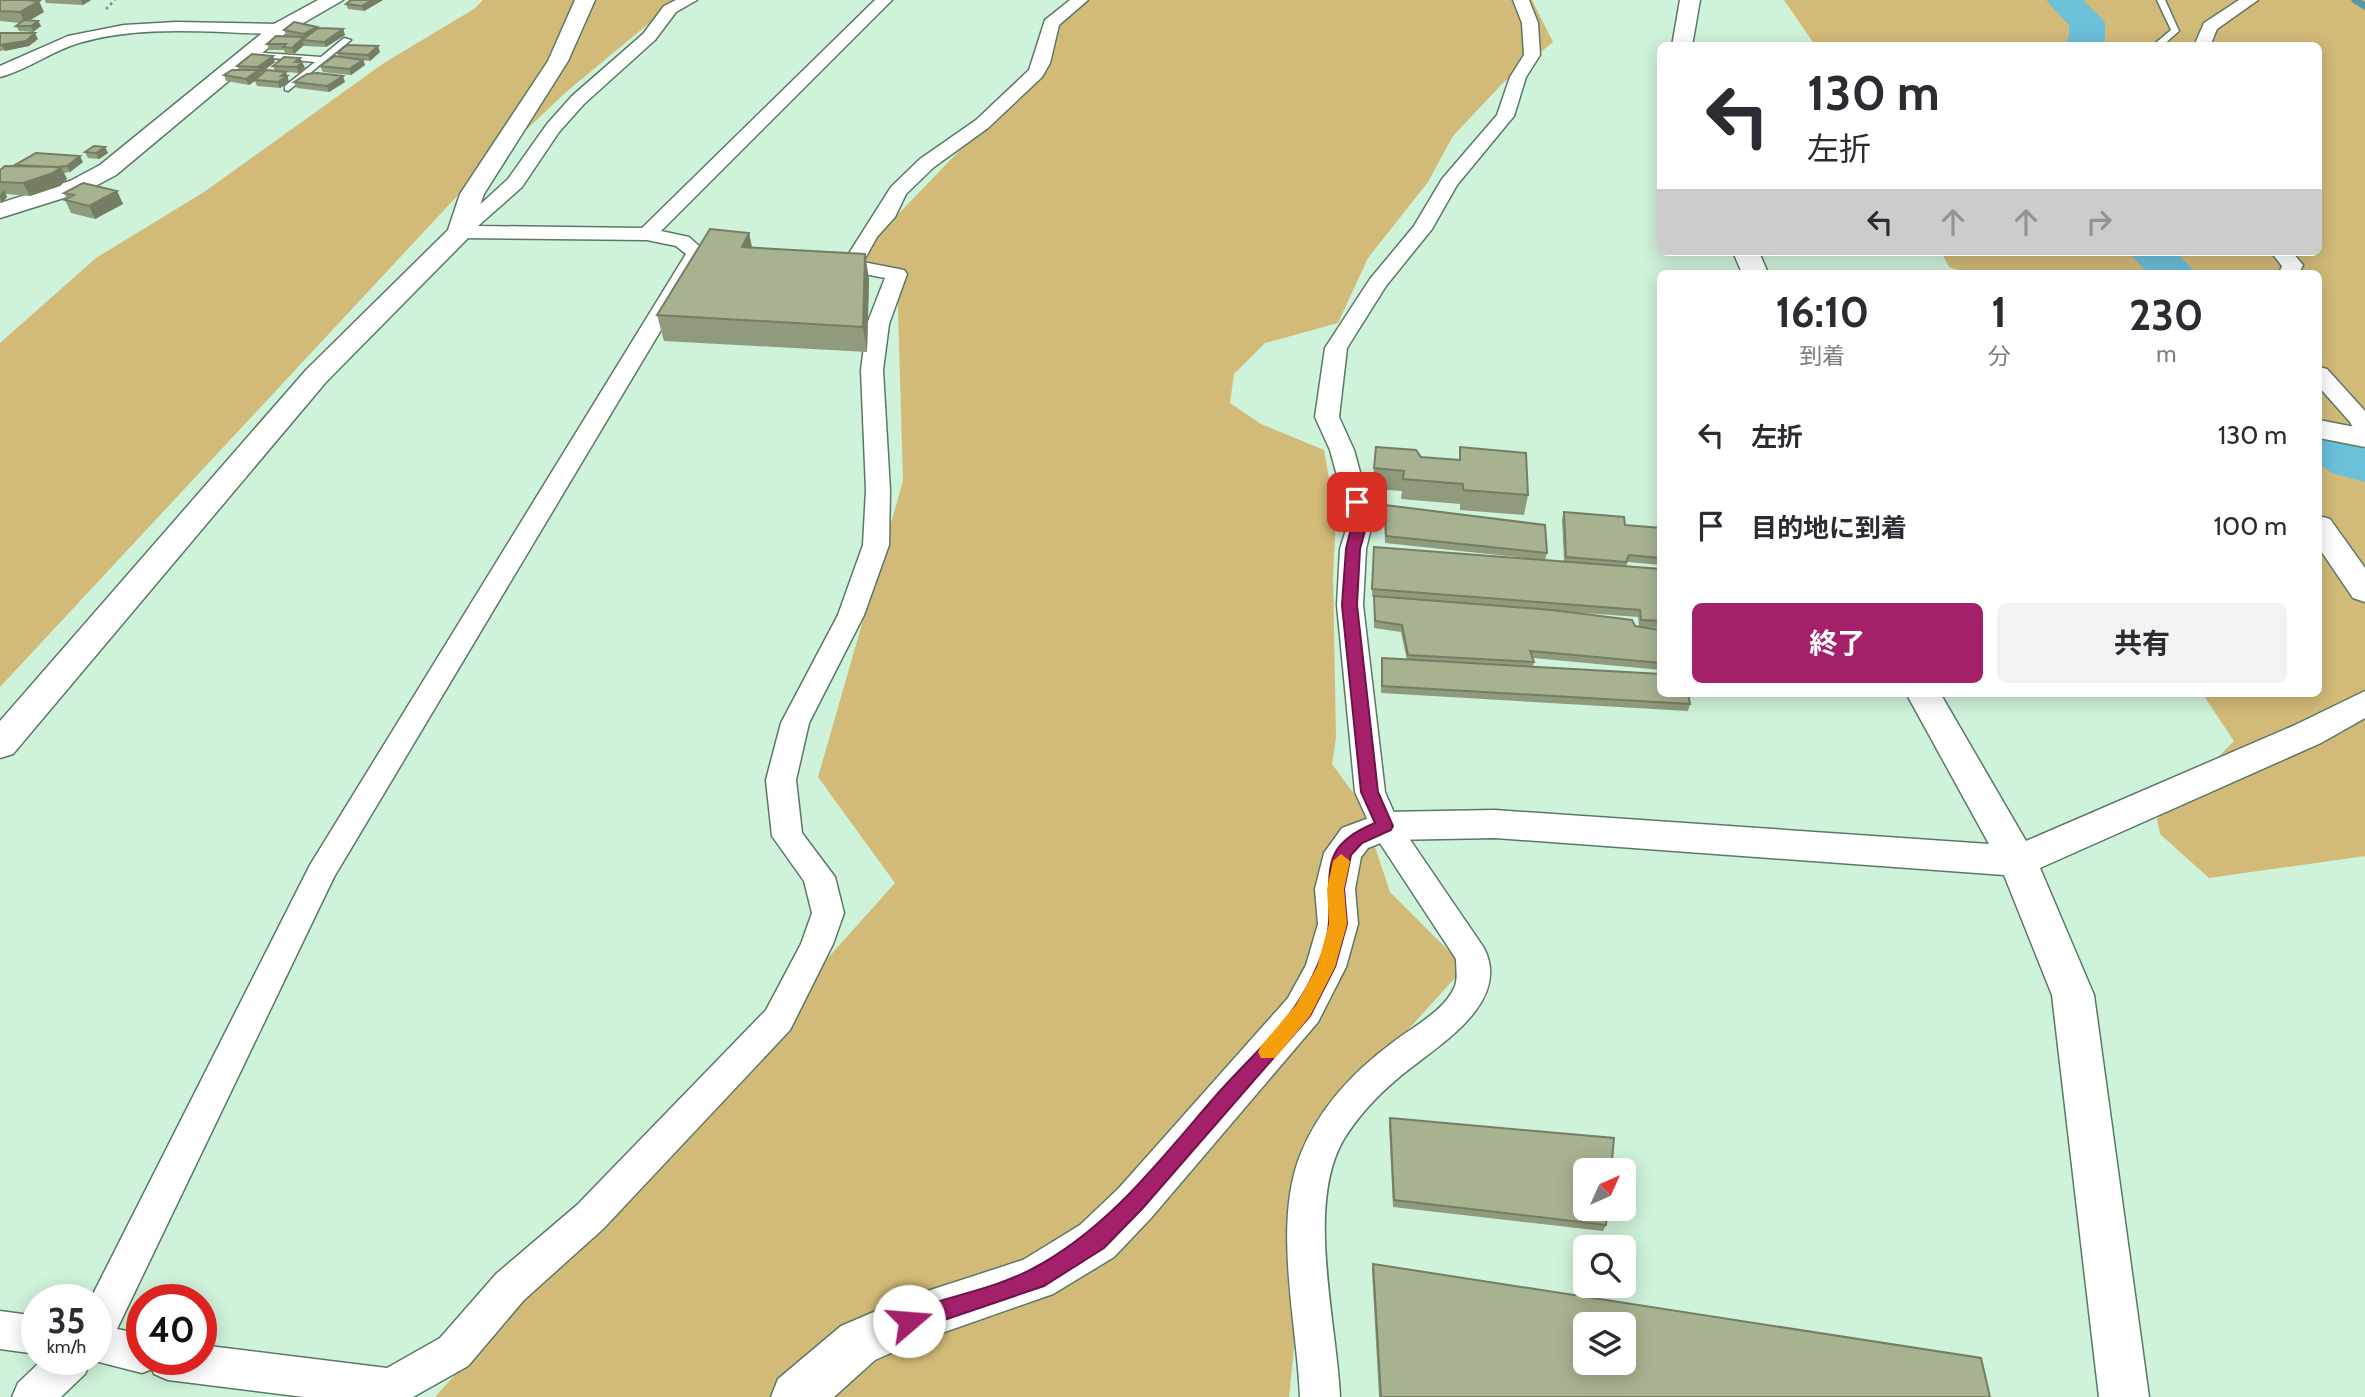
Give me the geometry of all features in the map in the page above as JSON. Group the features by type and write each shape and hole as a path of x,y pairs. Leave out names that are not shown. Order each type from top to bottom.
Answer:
{"street":[{"path":"0,211 78,186 108,170 279,29 333,0"},
{"path":"460,232 472,194 501,145 558,61 585,0"},
{"path":"0,745 316,376 460,232 515,183 552,128 578,100 649,37 670,9 690,0"},
{"path":"647,234 884,0"},
{"path":"217,1367 388,1393 454,1352 510,1287 590,1217 778,1020 817,944 828,913 819,877 787,836 781,780 795,723 851,615 876,545 878,490 872,370 878,324 897,274 851,266 869,234 885,217 898,191 927,163 982,124 1036,73 1042,62 1051,23 1080,0"},
{"path":"1320,1397 1309,1232 1310,1175 1337,1119 1359,1091 1449,1018 1463,1002 1472,982 1472,957 1385,826 1370,792 1350,605 1353,549 1360,520 1346,461 1327,417 1336,348 1377,283 1422,229 1449,183 1505,116 1518,77 1532,55 1530,23 1521,0"},
{"path":"1683,42 1690,0"},
{"path":"2204,42 2210,26 2250,0"},
{"path":"0,72 65,42 90,36 146,29 279,29"},
{"path":"112,1297 321,873 697,253 682,241 647,234 460,232"},
{"path":"2285,256 2293,265 2290,270"},
{"path":"2322,377 2361,420 2365,430"},
{"path":"2322,430 2365,438"},
{"path":"2322,530 2365,591"},
{"path":"1925,697 2018,861 2073,995 2104,1257 2124,1397"},
{"path":"796,1397 858,1343 909,1321 1036,1278 1097,1241 1135,1203 1303,1010 1326,967 1338,924 1335,889 1343,853 1355,838 1385,826 1495,824 2018,861 2308,733 2365,703"},
{"path":"0,1330 21,1333"},
{"path":"32,1397 55,1375"}],"lane":[{"path":"2161,0 2175,31 2161,42"},
{"path":"288,89 347,40"},
{"path":"250,54 322,60"}],"shaded area":[{"path":"483,0 677,0 565,93 459,194 0,687 0,343 96,258 204,192 384,63 474,9"},
{"path":"1084,0 1532,0 1553,42 1503,83 1453,136 1428,182 1368,258 1338,323 1265,343 1234,374 1230,403 1261,424 1324,450 1336,518 1333,576 1336,738 1332,764 1360,802 1390,892 1465,967 1316,1131 1289,1397 435,1397 895,883 818,777 903,481 897,275 855,259 1009,99 1055,26"},
{"path":"1784,0 2365,0 2365,856 2209,878 2160,834 2157,819 2234,741 2205,697 2322,697 2322,270 1958,270 1949,267 1943,256 2322,256 2322,42 1813,42"}],"building":[{"path":"0,0 39,1 20,12 0,11"},
{"path":"351,0 372,0 362,6 346,4"},
{"path":"24,20 38,21 31,26 16,26"},
{"path":"294,22 317,27 304,34 284,30"},
{"path":"318,28 343,29 324,42 302,40"},
{"path":"0,33 35,33 26,41 0,45"},
{"path":"276,36 304,37 292,48 283,47 286,44 267,44"},
{"path":"347,45 378,46 368,55 337,53"},
{"path":"252,54 273,56 258,67 237,66"},
{"path":"335,56 363,60 349,69 320,66"},
{"path":"284,57 300,58 295,62 302,62 297,67 273,66"},
{"path":"232,70 259,70 246,79 224,75"},
{"path":"266,70 286,72 281,76 287,76 278,82 255,80"},
{"path":"307,74 343,76 327,86 294,82"},
{"path":"94,146 105,147 96,153 85,152"},
{"path":"36,153 80,156 67,166 15,165"},
{"path":"5,166 61,167 53,173 23,183 0,182 0,170"},
{"path":"83,183 117,191 89,206 65,200 74,195 64,193"},
{"path":"710,229 749,233 742,247 865,254 863,327 657,315"},
{"path":"1376,447 1416,450 1421,457 1460,460 1460,447 1526,453 1528,495 1463,490 1463,484 1403,479 1404,471 1374,468"},
{"path":"1385,505 1545,525 1547,553 1386,536"},
{"path":"1564,512 1624,517 1625,525 1657,528 1657,558 1629,555 1626,562 1566,557"},
{"path":"1374,547 1657,569 1657,621 1641,620 1640,610 1372,589"},
{"path":"1374,596 1552,610 1632,620 1635,626 1657,629 1657,663 1530,651 1534,662 1408,655 1402,625 1375,621"},
{"path":"1382,658 1657,674 1657,697 1689,697 1690,704 1382,686"},
{"path":"1390,1118 1614,1138 1612,1158 1573,1158 1573,1221 1394,1200"},
{"path":"1581,1222 1606,1222 1606,1225"},
{"path":"1373,1264 1573,1295 1573,1298 1593,1298 1981,1358 1990,1397 1381,1397"}],"waterway":[{"path":"2063,0 2087,22 2085,42"},
{"path":"2355,0 2365,6"},
{"path":"2155,256 2171,270"},
{"path":"2322,442 2350,462 2365,466"}],"slow traffic":[{"path":"1268,1052 1303,1010 1326,967 1338,924 1335,889 1341,861"}],"route":[{"path":"909,1321 1036,1278 1097,1241 1135,1203 1303,1010 1326,967 1338,924 1335,889 1343,853 1355,838 1385,826 1370,792 1350,605 1353,549 1360,520 1357,502"}]}
